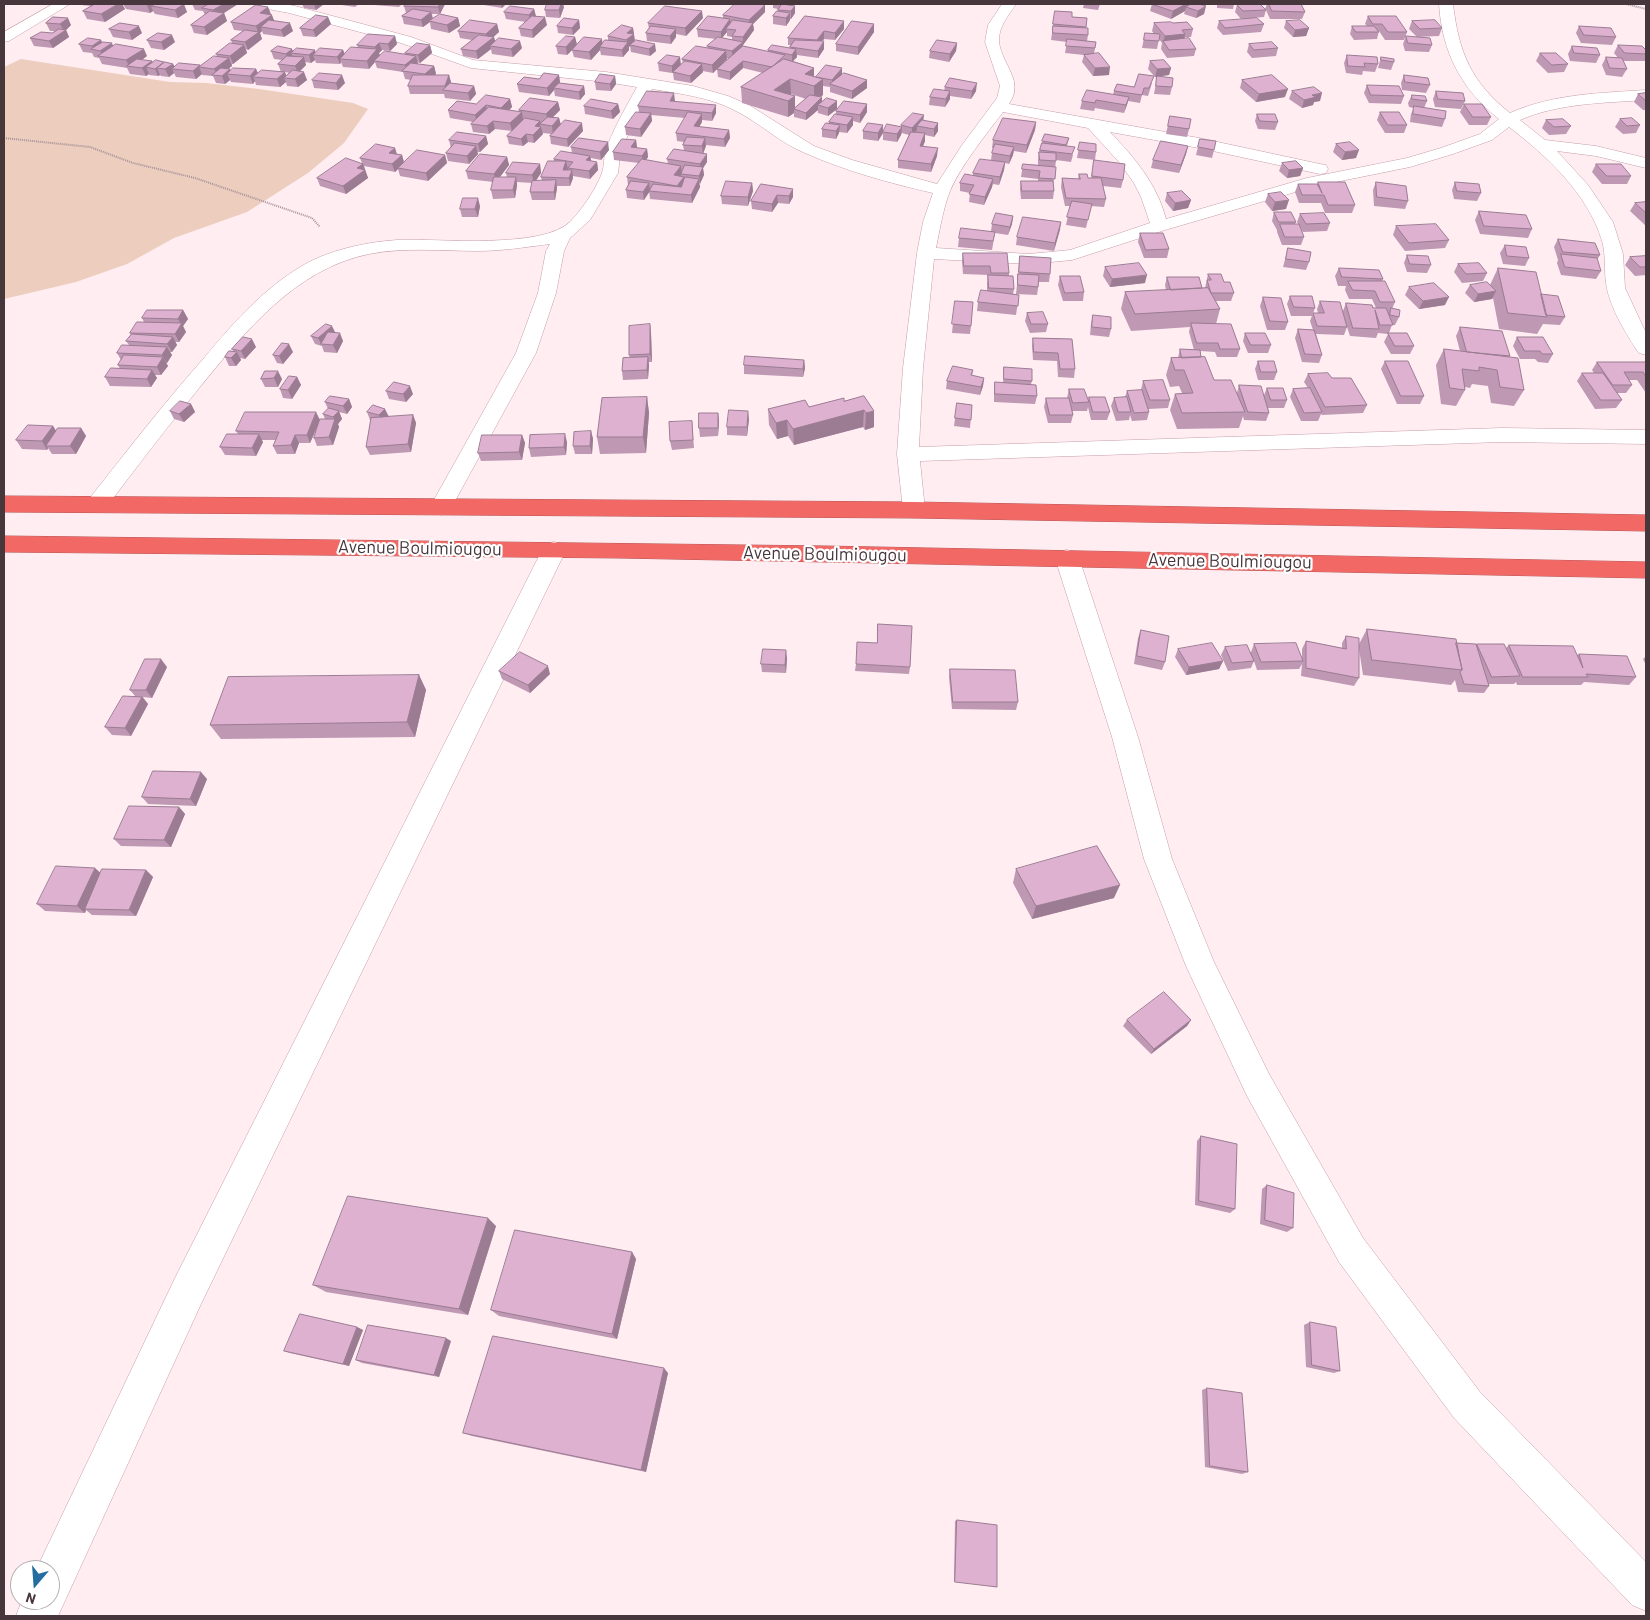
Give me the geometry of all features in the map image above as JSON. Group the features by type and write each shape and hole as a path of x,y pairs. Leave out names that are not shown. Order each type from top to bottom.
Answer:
{"highway":[{"path":"4,504 914,510 1646,523"},
{"name":"Avenue Boulmiougou","path":"4,544 302,546 1067,558 1646,570"}],"street":[{"path":"4,38 63,4"},
{"path":"262,4 295,6 426,46 453,59 471,64 553,71 647,83 723,99 743,108 808,149 870,172 942,190"},
{"path":"914,510 908,454 913,368 926,253 932,222 942,190 968,148 1005,98 1008,86 992,42 994,25 1009,4"},
{"path":"1446,4 1452,37 1460,64 1470,82 1485,99 1540,144 1581,188 1602,219 1614,254 1616,287 1632,328 1646,349"},
{"path":"441,507 526,353 547,293 555,251 563,235 584,215 610,173 612,166 611,155 620,133 647,83"},
{"path":"926,253 1029,259 1086,251 1159,226 1313,182 1410,162 1447,152 1486,137 1509,119 1534,108 1585,100 1646,95"},
{"path":"1000,107 1199,143 1345,175"},
{"path":"1093,124 1122,155 1151,196 1159,226"},
{"path":"1540,144 1596,151 1646,163"},
{"path":"97,504 172,406 238,332 264,304 297,277 320,263 342,255 379,247 408,244 488,247 563,235"},
{"path":"908,454 1403,440 1502,435 1646,437"},
{"path":"60,1565 188,1291 554,550"},
{"path":"1067,558 1125,737 1158,859 1201,966 1258,1085 1277,1120 1351,1250 1467,1406 1646,1591"}],"path":[{"path":"1626,4 1646,9"},
{"path":"4,138 90,147 133,163 195,178 312,218 342,255"}],"shaded area":[{"path":"21,59 170,82 206,83 259,89 353,103 368,109 344,143 308,173 247,212 174,238 127,264 76,282 4,299 4,67"}],"building":[{"path":"95,4 118,4 101,14 83,11"},
{"path":"156,4 184,4 175,10 151,6"},
{"path":"209,4 224,4 213,10 202,8"},
{"path":"406,4 440,4 438,7 404,6"},
{"path":"547,4 561,4 559,10 545,10"},
{"path":"735,4 765,5 749,20 723,15"},
{"path":"782,4 795,6 791,11 778,10"},
{"path":"1152,4 1186,4 1173,11"},
{"path":"1191,4 1206,6 1198,11 1186,7"},
{"path":"1260,4 1266,10 1243,11 1237,5"},
{"path":"1269,4 1301,4 1305,12 1272,11"},
{"path":"256,5 268,7 260,13 272,15 256,26 231,22"},
{"path":"510,6 534,9 529,15 504,12"},
{"path":"665,6 702,11 685,28 648,23"},
{"path":"413,9 431,12 421,20 402,16"},
{"path":"210,11 224,13 204,27 191,25"},
{"path":"777,11 790,13 786,18 773,16"},
{"path":"1055,11 1072,12 1072,17 1087,18 1086,27 1053,24"},
{"path":"440,14 458,18 447,25 429,21"},
{"path":"316,15 328,17 313,30 300,28"},
{"path":"532,16 545,17 532,30 519,28"},
{"path":"708,16 730,19 721,32 697,29"},
{"path":"805,16 844,21 835,33 824,31 817,40 788,38"},
{"path":"1368,16 1396,16 1407,32 1388,32 1382,24 1373,24"},
{"path":"53,17 68,18 60,24 46,23"},
{"path":"564,18 579,20 572,28 557,26"},
{"path":"1257,18 1264,24 1225,28 1219,21"},
{"path":"269,20 290,23 281,30 261,27"},
{"path":"470,20 497,24 486,34 458,31"},
{"path":"733,20 753,23 743,37 732,36 736,30 726,29"},
{"path":"1300,20 1309,28 1295,30 1286,21"},
{"path":"1435,20 1442,28 1420,29 1412,21"},
{"path":"852,21 874,24 858,47 836,44"},
{"path":"1187,22 1193,29 1182,30 1185,34 1165,36 1154,23"},
{"path":"120,23 139,26 129,32 109,29"},
{"path":"622,25 633,28 627,33 634,34 626,40 608,36"},
{"path":"651,26 676,29 670,36 646,33"},
{"path":"1053,26 1088,28 1088,35 1053,33"},
{"path":"1352,26 1374,26 1379,32 1356,32"},
{"path":"1579,26 1611,28 1616,37 1584,35"},
{"path":"59,29 66,30 49,41 30,38 41,32 52,33"},
{"path":"245,30 259,32 245,42 231,40"},
{"path":"158,33 172,35 161,42 147,40"},
{"path":"1145,33 1160,34 1159,41 1144,40"},
{"path":"368,34 395,36 388,44 379,43 375,47 357,45"},
{"path":"479,35 494,37 476,51 461,49"},
{"path":"566,36 575,37 566,47 556,46"},
{"path":"1406,36 1430,38 1432,45 1408,43"},
{"path":"584,37 602,39 589,52 572,50"},
{"path":"718,37 743,42 732,51 707,46"},
{"path":"88,38 101,40 92,46 79,44"},
{"path":"499,38 520,41 511,49 490,46"},
{"path":"1189,38 1196,49 1169,50 1163,41"},
{"path":"1067,39 1096,42 1095,48 1066,46"},
{"path":"605,40 628,42 622,50 600,47"},
{"path":"636,40 655,44 649,49 630,45"},
{"path":"795,40 824,41 818,51 790,47"},
{"path":"937,40 957,43 950,54 930,51"},
{"path":"103,42 112,43 100,51 91,49"},
{"path":"1272,42 1278,48 1254,50 1249,44"},
{"path":"230,43 244,45 230,56 216,54"},
{"path":"417,43 430,45 418,55 405,53"},
{"path":"116,44 144,49 126,60 98,56"},
{"path":"772,45 796,49 792,55 768,50"},
{"path":"1618,45 1642,46 1646,50 1646,54 1625,53"},
{"path":"278,46 292,49 286,54 271,51"},
{"path":"696,46 726,51 712,65 682,59"},
{"path":"743,46 785,55 772,67 743,61 730,72 717,69"},
{"path":"1572,46 1597,48 1600,55 1574,53"},
{"path":"351,47 377,49 367,61 340,59"},
{"path":"297,48 315,50 309,55 291,53"},
{"path":"320,48 343,50 337,57 313,55"},
{"path":"385,51 416,56 405,65 374,61"},
{"path":"1099,53 1110,67 1095,68 1084,55"},
{"path":"1540,53 1556,53 1568,64 1552,65"},
{"path":"667,55 680,57 672,66 658,63"},
{"path":"1347,55 1377,57 1378,64 1364,63 1365,67 1348,66"},
{"path":"214,56 229,58 214,69 199,67"},
{"path":"287,56 304,57 295,66 278,64"},
{"path":"1381,57 1394,59 1394,62 1381,60"},
{"path":"1606,57 1622,58 1627,69 1610,68"},
{"path":"137,59 152,61 142,68 127,66"},
{"path":"784,59 814,68 805,74 823,79 814,86 790,79 774,90 795,96 788,101 741,87"},
{"path":"156,60 164,62 155,69 146,67"},
{"path":"1164,60 1171,68 1157,69 1150,61"},
{"path":"685,61 702,64 690,76 673,72"},
{"path":"165,62 173,64 165,69 157,68"},
{"path":"179,63 200,65 193,71 172,69"},
{"path":"411,63 434,66 425,74 402,71"},
{"path":"826,65 842,68 832,80 816,77"},
{"path":"221,68 230,69 222,76 212,75"},
{"path":"233,68 256,69 250,76 227,74"},
{"path":"262,70 285,72 277,79 253,77"},
{"path":"293,70 304,72 295,79 284,78"},
{"path":"319,73 342,75 336,83 312,80"},
{"path":"544,73 559,75 547,88 517,84 524,77 539,79"},
{"path":"844,73 867,80 852,91 830,84"},
{"path":"600,74 615,76 610,84 595,82"},
{"path":"1139,74 1154,76 1149,88 1144,88 1142,95 1114,91 1117,84 1134,87"},
{"path":"413,75 449,75 445,86 408,86"},
{"path":"1272,75 1288,89 1259,94 1242,80"},
{"path":"1404,75 1428,78 1430,85 1405,82"},
{"path":"1157,76 1173,78 1172,87 1156,86"},
{"path":"950,78 977,83 972,91 945,87"},
{"path":"450,83 474,86 468,93 443,90"},
{"path":"559,83 584,86 579,92 554,88"},
{"path":"1367,85 1399,86 1404,96 1371,95"},
{"path":"1314,87 1322,93 1312,95 1316,97 1304,100 1292,91"},
{"path":"934,89 950,91 946,99 930,97"},
{"path":"1087,90 1129,97 1126,105 1096,100 1095,103 1082,101"},
{"path":"647,91 674,93 670,101 716,105 712,113 638,106"},
{"path":"1436,91 1463,93 1465,101 1438,99"},
{"path":"1646,93 1646,101 1638,94"},
{"path":"486,95 510,99 501,108 486,105 475,115 448,110 457,101 476,104"},
{"path":"810,95 822,97 806,113 794,109"},
{"path":"1412,95 1425,96 1427,101 1412,99"},
{"path":"530,98 558,102 546,114 519,110"},
{"path":"827,98 837,101 828,108 818,105"},
{"path":"591,99 618,104 611,111 584,106"},
{"path":"844,101 867,104 860,115 836,111"},
{"path":"1464,104 1482,104 1491,117 1473,117"},
{"path":"1414,106 1446,111 1445,119 1413,114"},
{"path":"489,107 522,112 510,123 493,121 487,126 471,124"},
{"path":"636,112 651,113 640,129 625,127"},
{"path":"688,112 702,114 694,126 729,130 724,139 676,133"},
{"path":"1380,112 1399,112 1407,125 1388,125"},
{"path":"913,113 924,115 912,128 901,125"},
{"path":"835,114 853,117 847,125 829,122"},
{"path":"1257,114 1275,114 1278,122 1260,121"},
{"path":"1170,116 1191,119 1189,129 1168,126"},
{"path":"548,117 559,118 552,126 540,124"},
{"path":"525,118 540,121 535,126 541,127 533,135 526,134 521,139 507,136"},
{"path":"1003,118 1036,122 1027,145 993,140"},
{"path":"1632,118 1640,125 1627,126 1620,119"},
{"path":"1563,119 1571,126 1554,127 1546,120"},
{"path":"565,120 582,123 567,139 550,136"},
{"path":"922,120 938,123 934,129 917,126"},
{"path":"826,123 840,125 836,131 822,129"},
{"path":"868,123 883,125 878,133 863,131"},
{"path":"887,124 902,127 897,134 883,132"},
{"path":"457,132 486,136 478,144 449,140"},
{"path":"911,132 925,133 920,146 938,148 931,164 898,160"},
{"path":"1045,134 1069,138 1066,145 1042,141"},
{"path":"687,137 705,138 702,146 683,145"},
{"path":"579,138 608,142 600,152 571,147"},
{"path":"622,139 636,140 631,147 647,149 642,156 613,152"},
{"path":"1200,139 1216,141 1214,150 1198,147"},
{"path":"1161,141 1188,146 1181,165 1153,160"},
{"path":"1080,142 1096,144 1096,152 1078,150"},
{"path":"1350,142 1359,150 1345,152 1336,144"},
{"path":"455,143 476,146 467,156 446,153"},
{"path":"1042,143 1075,147 1072,154 1040,150"},
{"path":"376,144 395,148 389,153 402,155 392,164 360,158"},
{"path":"995,144 1014,147 1010,156 992,153"},
{"path":"674,149 707,154 700,164 667,159"},
{"path":"417,150 445,155 426,173 398,168"},
{"path":"561,151 590,156 586,160 597,162 589,171 568,168 573,162 554,159"},
{"path":"1039,152 1056,153 1056,161 1040,160"},
{"path":"480,154 507,157 494,174 466,171"},
{"path":"346,158 363,164 357,168 365,170 343,186 317,178"},
{"path":"642,159 681,166 674,175 684,177 677,186 627,177"},
{"path":"980,159 1005,162 1000,177 973,173"},
{"path":"1094,160 1125,164 1123,180 1092,176"},
{"path":"548,161 566,161 563,170 572,170 569,178 541,177"},
{"path":"1296,161 1303,168 1289,170 1282,163"},
{"path":"513,162 540,164 532,175 506,173"},
{"path":"1023,164 1056,167 1055,179 1039,178 1040,171 1022,169"},
{"path":"1596,164 1621,164 1631,176 1607,176"},
{"path":"685,165 703,167 699,176 681,174"},
{"path":"965,174 993,179 985,197 969,194 974,185 960,183"},
{"path":"1079,174 1087,174 1088,178 1101,178 1106,199 1066,198 1062,178 1080,179"},
{"path":"494,177 516,177 513,190 491,190"},
{"path":"685,177 699,179 691,195 649,191 653,184 681,187"},
{"path":"556,180 554,192 530,192 532,181"},
{"path":"631,181 649,183 643,192 626,190"},
{"path":"726,181 752,183 748,197 721,196"},
{"path":"1021,181 1053,181 1054,191 1022,191"},
{"path":"1318,182 1345,182 1355,205 1328,205 1324,195 1302,195 1298,184 1317,184 1322,193"},
{"path":"1376,182 1406,186 1408,201 1377,197"},
{"path":"1455,182 1479,184 1481,193 1457,191"},
{"path":"761,184 793,189 789,196 777,195 772,204 751,201"},
{"path":"1182,191 1191,200 1175,203 1167,193"},
{"path":"1281,192 1289,200 1275,202 1268,194"},
{"path":"463,198 478,198 475,209 460,209"},
{"path":"1072,201 1092,204 1088,220 1067,217"},
{"path":"1646,202 1646,213 1635,203"},
{"path":"1479,211 1526,215 1532,229 1484,226"},
{"path":"1274,212 1291,212 1296,222 1279,222"},
{"path":"996,213 1013,216 1010,227 992,224"},
{"path":"1324,213 1330,223 1306,224 1300,214"},
{"path":"1023,217 1061,222 1055,243 1017,237"},
{"path":"1280,224 1299,224 1304,237 1285,237"},
{"path":"1436,224 1449,240 1409,243 1396,226"},
{"path":"961,228 995,232 993,241 959,238"},
{"path":"1140,233 1163,233 1169,249 1146,250"},
{"path":"1558,239 1595,243 1600,255 1563,252"},
{"path":"1505,245 1526,247 1529,258 1507,256"},
{"path":"1288,248 1311,252 1309,262 1286,259"},
{"path":"963,253 1007,253 1009,273 991,273 990,266 964,266"},
{"path":"1561,254 1597,258 1601,271 1565,267"},
{"path":"1407,255 1428,256 1431,265 1410,264"},
{"path":"1020,256 1051,258 1050,274 1019,272"},
{"path":"1646,256 1646,267 1640,267 1630,257"},
{"path":"1139,263 1147,275 1112,279 1105,267"},
{"path":"1479,263 1487,273 1466,274 1458,264"},
{"path":"1339,268 1379,270 1383,279 1342,277"},
{"path":"1498,268 1536,272 1547,317 1508,313"},
{"path":"1018,274 1039,275 1038,287 1018,285"},
{"path":"1208,274 1221,274 1224,282 1230,282 1234,293 1211,293 1207,280 1211,280"},
{"path":"988,275 1013,276 1014,289 989,288"},
{"path":"1060,276 1080,276 1084,292 1065,293"},
{"path":"1167,277 1199,277 1202,288 1171,290"},
{"path":"1348,281 1385,281 1395,302 1380,302 1375,291 1353,290"},
{"path":"1487,282 1496,291 1478,294 1470,285"},
{"path":"1434,283 1449,297 1423,301 1409,287"},
{"path":"1208,288 1220,309 1135,314 1125,292"},
{"path":"981,290 1019,295 1018,306 978,302"},
{"path":"1541,294 1558,296 1565,317 1546,315"},
{"path":"1290,296 1312,296 1315,308 1294,307"},
{"path":"1263,297 1281,298 1288,322 1270,321"},
{"path":"955,301 973,302 971,326 952,324"},
{"path":"1320,301 1340,302 1347,327 1317,326 1313,313 1324,313"},
{"path":"1346,303 1372,305 1373,308 1386,308 1393,325 1380,325 1375,310 1379,329 1353,328"},
{"path":"1391,308 1400,310 1399,317 1390,315"},
{"path":"147,310 183,310 178,319 142,318"},
{"path":"1043,312 1048,324 1031,324 1027,313"},
{"path":"1093,315 1111,317 1111,329 1092,327"},
{"path":"137,322 182,323 175,334 130,333"},
{"path":"1191,323 1231,324 1240,349 1220,349 1218,343 1197,343"},
{"path":"326,324 332,326 318,338 311,336"},
{"path":"650,324 650,354 629,355 629,326"},
{"path":"1460,327 1502,331 1510,356 1467,352"},
{"path":"1298,329 1314,330 1322,355 1305,354"},
{"path":"328,332 340,333 333,345 321,344"},
{"path":"1245,333 1265,333 1271,345 1251,345"},
{"path":"1388,333 1407,333 1414,346 1395,346"},
{"path":"132,334 173,337 167,344 126,341"},
{"path":"243,337 252,339 241,351 232,349"},
{"path":"1517,337 1543,337 1553,354 1542,354 1540,351 1525,351"},
{"path":"1033,338 1072,339 1075,369 1060,369 1058,353 1034,352"},
{"path":"282,343 289,344 279,356 273,355"},
{"path":"122,345 167,347 162,355 117,353"},
{"path":"1180,349 1200,350 1201,357 1182,358"},
{"path":"1444,349 1518,358 1524,390 1500,387 1497,370 1479,367 1479,371 1462,369 1465,390 1450,388"},
{"path":"229,351 237,352 231,358 225,357"},
{"path":"124,355 163,357 157,367 118,365"},
{"path":"745,356 804,360 803,369 744,365"},
{"path":"648,357 647,370 622,371 623,358"},
{"path":"1205,357 1214,380 1231,380 1245,412 1182,413 1175,394 1193,393 1184,370 1175,370 1171,358"},
{"path":"1258,361 1274,361 1277,372 1261,372"},
{"path":"1385,361 1408,361 1424,396 1401,396"},
{"path":"1597,362 1646,362 1646,377 1643,372 1624,372 1632,385 1613,385"},
{"path":"953,366 973,370 971,375 984,378 981,387 947,381"},
{"path":"1004,367 1032,369 1032,381 1004,379"},
{"path":"111,368 152,370 147,379 105,377"},
{"path":"265,371 278,371 274,378 261,379"},
{"path":"1328,373 1332,378 1351,378 1367,405 1325,407 1308,374"},
{"path":"1582,373 1603,373 1622,400 1601,400"},
{"path":"289,376 297,377 288,390 280,389"},
{"path":"1163,380 1170,400 1150,400 1143,381"},
{"path":"394,382 410,386 403,394 386,391"},
{"path":"995,382 1036,385 1037,396 995,394"},
{"path":"1239,385 1261,386 1269,413 1248,412"},
{"path":"1267,388 1283,388 1287,400 1271,400"},
{"path":"1310,388 1322,412 1304,413 1293,389"},
{"path":"1069,389 1084,389 1089,402 1073,403"},
{"path":"1142,390 1149,412 1134,413 1127,391"},
{"path":"330,396 349,399 343,406 325,402"},
{"path":"864,396 874,411 866,413 864,410 793,429 787,420 776,423 768,409 805,400 809,407 844,398 844,401"},
{"path":"647,397 643,437 597,437 602,398"},
{"path":"1089,397 1105,397 1110,412 1093,412"},
{"path":"1127,397 1131,412 1118,412 1114,398"},
{"path":"1046,398 1069,398 1073,415 1050,415"},
{"path":"180,401 191,404 179,414 170,411"},
{"path":"957,403 972,405 971,420 955,418"},
{"path":"373,405 385,409 379,415 367,412"},
{"path":"329,408 339,411 333,417 323,414"},
{"path":"729,410 748,411 747,427 727,427"},
{"path":"245,412 316,412 307,435 295,435 291,445 273,446 279,432 236,431"},
{"path":"699,413 718,413 718,428 699,428"},
{"path":"413,415 408,444 366,447 371,418"},
{"path":"320,419 335,419 329,437 314,438"},
{"path":"692,421 693,440 670,441 669,422"},
{"path":"28,425 53,426 42,441 16,440"},
{"path":"58,428 81,428 70,446 46,446"},
{"path":"591,431 590,446 573,446 574,432"},
{"path":"227,434 259,434 252,448 220,447"},
{"path":"565,434 564,447 529,448 530,435"},
{"path":"482,435 522,435 519,452 478,453"},
{"path":"878,624 912,626 910,667 856,664 857,642 877,643"},
{"path":"1367,629 1456,639 1462,670 1372,660"},
{"path":"1141,630 1169,636 1165,662 1137,656"},
{"path":"1346,636 1359,638 1359,678 1306,668 1306,641 1346,649"},
{"path":"1212,643 1223,661 1189,667 1178,649"},
{"path":"1296,643 1303,661 1261,662 1254,644"},
{"path":"1456,643 1476,644 1489,686 1464,684 1460,672 1462,670"},
{"path":"1477,644 1504,644 1520,676 1492,677"},
{"path":"1247,645 1254,661 1232,663 1225,647"},
{"path":"1509,645 1573,646 1583,668 1579,654 1627,656 1636,677 1586,674 1588,677 1523,677"},
{"path":"763,649 786,650 785,665 761,664"},
{"path":"520,652 548,666 528,685 499,671"},
{"path":"145,659 161,659 146,690 130,690"},
{"path":"950,669 1015,670 1018,702 953,702"},
{"path":"419,675 407,722 210,725 228,677"},
{"path":"123,696 142,697 125,728 105,727"},
{"path":"153,771 201,772 190,799 142,797"},
{"path":"129,806 179,807 164,840 114,839"},
{"path":"1097,846 1120,885 1036,906 1016,869"},
{"path":"56,866 95,868 77,906 37,904"},
{"path":"102,869 146,870 129,910 85,909"},
{"path":"1164,992 1191,1020 1154,1049 1127,1020"},
{"path":"1201,1136 1237,1144 1235,1209 1199,1201"},
{"path":"1267,1185 1294,1193 1293,1228 1265,1220"},
{"path":"348,1196 488,1218 459,1309 313,1285"},
{"path":"515,1230 632,1252 612,1334 491,1310"},
{"path":"300,1314 357,1327 343,1364 284,1351"},
{"path":"1310,1322 1336,1327 1340,1371 1312,1365"},
{"path":"368,1325 446,1338 434,1375 356,1360"},
{"path":"493,1336 664,1368 641,1470 463,1433"},
{"path":"1207,1388 1242,1393 1248,1472 1210,1466"},
{"path":"957,1520 997,1525 997,1587 955,1582"}]}
